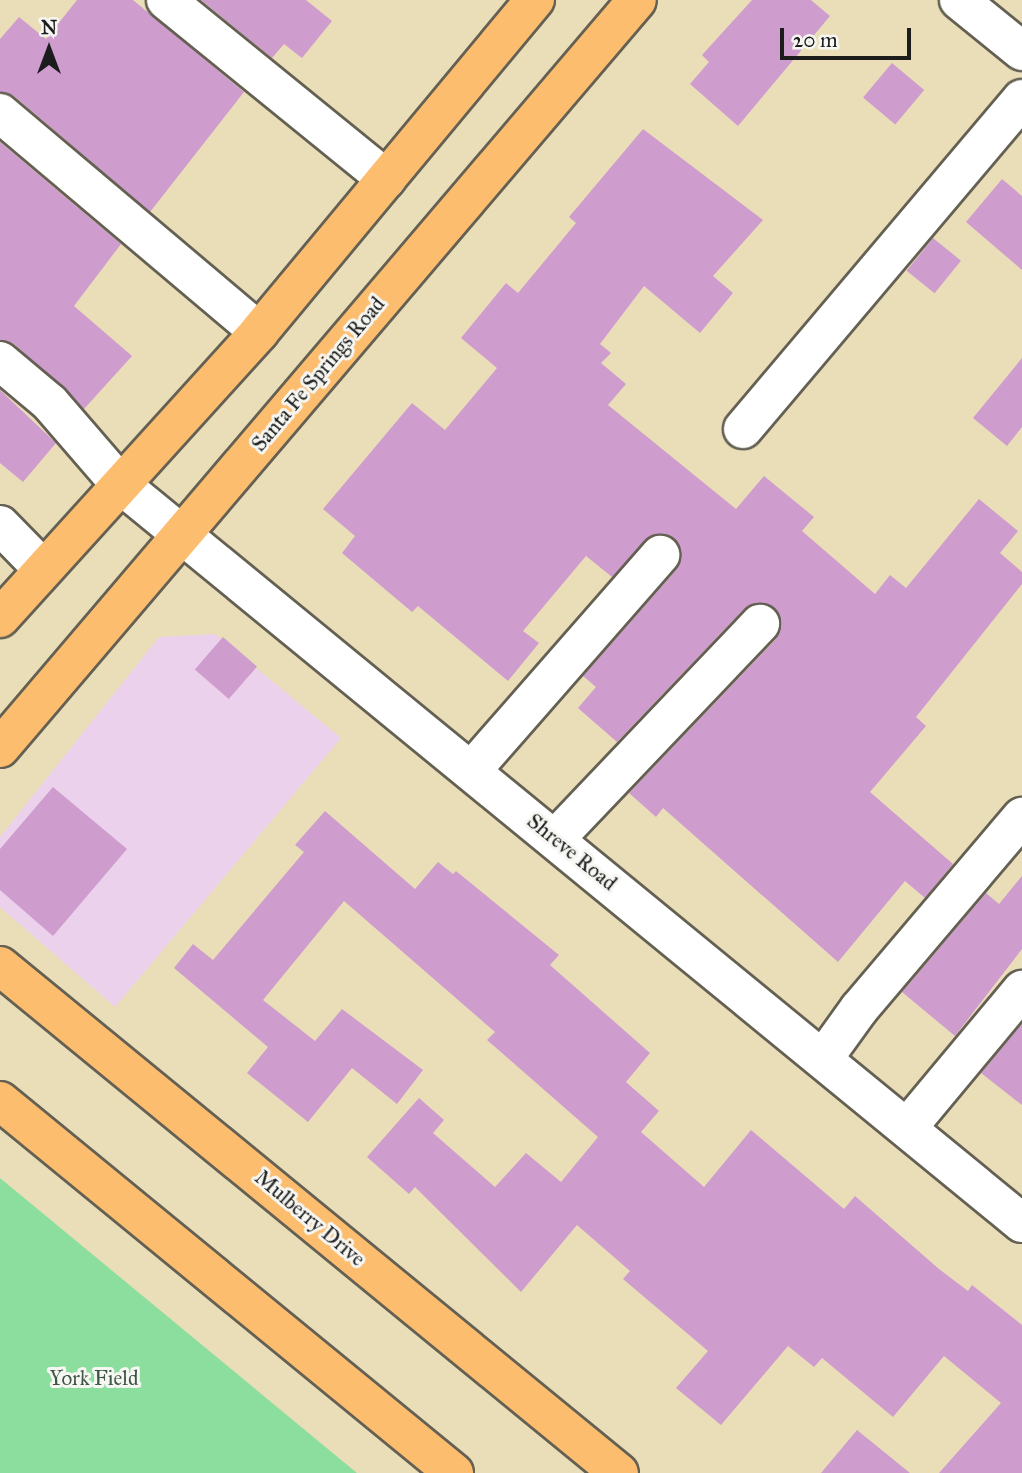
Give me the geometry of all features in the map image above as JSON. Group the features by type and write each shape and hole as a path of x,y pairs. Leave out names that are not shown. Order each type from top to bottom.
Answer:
{"main road":[{"path":"0,618 260,332 536,0"},
{"name":"Santa Fe Springs Road","path":"0,748 637,0"},
{"name":"Mulberry Drive","path":"0,966 619,1473"},
{"path":"0,1101 454,1473"}],"street":[{"path":"166,0 386,180"},
{"path":"959,0 1022,51"},
{"path":"743,429 1022,99"},
{"path":"0,113 260,332"},
{"name":"Shreve Road","path":"0,361 50,402 120,484 556,838 1022,1223"},
{"path":"0,525 43,569"},
{"path":"472,770 660,555"},
{"path":"556,838 760,624"},
{"path":"823,1059 859,1009 1022,817"},
{"path":"907,1128 1022,990"}],"shaded area":[{"path":"215,634 341,738 115,1007 0,907 0,837 159,637"}],"green space":[{"name":"York Field","path":"0,1178 357,1473 0,1473"}],"building":[{"path":"77,0 133,0 244,92 150,212 14,96 0,92 0,39 19,17 46,39"},
{"path":"201,0 306,0 332,21 302,58 284,44 272,58"},
{"path":"752,0 811,0 830,16 738,126 690,84 709,62 702,55"},
{"path":"892,63 924,90 895,124 863,97"},
{"path":"643,129 763,220 713,276 733,293 700,333 644,286 600,344 611,353 601,363 626,384 608,405 736,509 764,476 814,517 802,531 875,594 890,575 906,588 979,499 1018,531 1000,553 1022,572 1022,584 916,717 926,726 870,792 953,864 925,898 905,881 838,962 663,808 656,817 629,793 776,639 781,619 775,608 755,603 744,609 617,742 578,708 596,687 583,676 677,569 681,549 674,538 652,535 612,577 586,556 523,631 539,643 508,681 418,606 412,612 342,553 355,536 323,509 412,403 445,430 497,368 461,338 506,283 518,293 576,223 569,217"},
{"path":"0,142 121,244 74,306 132,356 84,409 14,344 0,340"},
{"path":"1002,179 1022,196 1022,270 966,222"},
{"path":"933,238 961,261 935,293 907,271"},
{"path":"1022,358 1022,427 1007,446 973,418"},
{"path":"0,390 56,443 23,482 0,463"},
{"path":"223,637 257,667 229,699 195,669"},
{"path":"53,787 127,849 53,936 0,890 0,849"},
{"path":"325,811 415,889 438,862 453,874 456,871 559,955 550,965 650,1053 626,1082 659,1111 641,1132 704,1187 751,1130 844,1209 855,1196 939,1269 968,1291 972,1285 1022,1325 1022,1473 939,1473 1001,1403 944,1356 893,1417 822,1358 814,1367 788,1346 721,1425 676,1388 708,1351 623,1279 630,1271 577,1225 521,1292 415,1187 409,1194 367,1157 419,1098 444,1120 433,1133 495,1187 526,1153 561,1182 598,1137 487,1040 495,1032 344,901 263,1000 315,1041 342,1009 423,1070 397,1104 352,1068 308,1122 247,1073 268,1047 174,968 193,944 213,960 304,852 295,845"},
{"path":"1022,876 1022,949 955,1036 902,992 986,893 999,904"},
{"path":"1022,1024 1022,1105 981,1073"},
{"path":"857,1430 910,1473 821,1473"}]}
